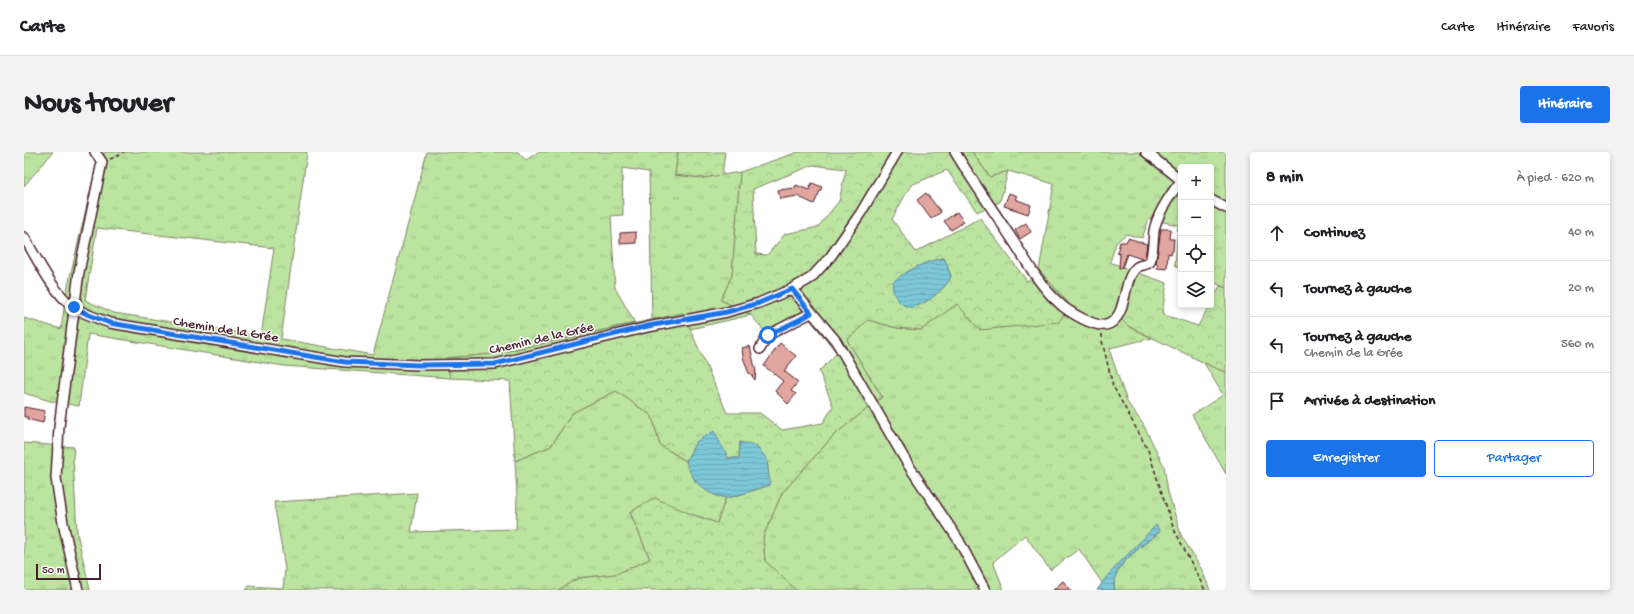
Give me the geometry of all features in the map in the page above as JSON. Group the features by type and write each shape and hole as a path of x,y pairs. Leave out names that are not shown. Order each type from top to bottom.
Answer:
{"street":[{"path":"78,590 63,523 56,478 59,427 79,272 102,162 95,152"},
{"name":"Chemin de la Grée","path":"24,237 50,281 64,299 74,307 89,315 110,323 345,362 419,365 495,364 648,326 727,312 759,303 792,289 811,278 831,256 860,214 897,152"},
{"path":"955,152 1039,280 1058,302 1080,317 1102,325 1108,325 1117,317 1121,310 1130,278 1136,268 1150,262 1154,229 1170,194 1178,185"},
{"path":"1146,152 1178,179"},
{"path":"1214,202 1226,208"},
{"path":"792,289 836,341 907,463 958,539 985,590"},
{"path":"760,349 768,335 811,313"}],"path":[{"path":"102,162 124,152"},
{"path":"1102,325 1102,340 1113,386 1148,450 1172,527 1205,590"}],"green space":[{"path":"24,152 53,152 24,186"},
{"path":"105,152 307,152 281,339 373,355 427,152 518,152 526,160 538,152 678,152 675,175 703,178 740,172 732,275 721,300 751,315 690,329 683,313 652,320 649,172 622,168 623,215 611,216 615,288 635,323 494,354 446,358 450,378 284,366 88,334 79,406 50,401 24,393 24,318 61,329 67,290 96,166","holes":["97,228 274,248 261,336 114,313 85,300"]},
{"path":"678,152 725,152 722,175 703,178 675,175"},
{"path":"798,152 972,152 990,177 1008,171 1000,202 977,212 947,170 911,185 892,219 916,252 980,218 1027,281 1039,270 1069,304 1059,322 980,330 957,304 921,330 897,328 868,320 847,340 882,397 834,435 782,493 763,537 765,561 796,590 558,590 578,578 616,574 650,559 630,512 655,498 691,514 717,523 726,497 732,497 770,485 740,442 739,458 728,458 723,448 696,442 686,461 660,445 652,416 616,391 572,413 551,446 515,461 510,381 450,378 446,358 494,354 683,313 727,413 760,413 782,430 823,423 833,406 819,371 837,353 803,311 765,332 751,315 721,300 732,275 740,172","holes":["813,165 846,169 839,201 818,227 785,234 767,255 756,254 753,189","944,258 951,276 941,290 928,300 896,296 892,286 903,276 927,262"]},
{"path":"972,152 1226,152 1226,288 1214,282 1214,164 1178,164 1178,225 1149,219 1142,238 1126,234 1116,243 1110,262 1138,273 1115,313 1128,326 1152,338 1110,348 1111,355 1127,402 1143,424 1164,466 1168,492 1181,535 1202,570 1210,590 1115,590 1114,581 1122,565 1137,550 1160,532 1156,526 1102,583 1079,549 1050,570 1025,535 993,562 1004,590 796,590 765,561 763,537 782,493 834,435 882,397 847,340 868,320 897,328 921,330 957,304 1069,304 1039,270 1054,184 1008,171 990,177"},
{"path":"1178,225 1178,266 1175,265"},
{"path":"1138,273 1167,283 1162,314 1198,326 1208,308 1214,308 1214,297 1220,286 1226,288 1226,372 1128,326 1115,313"},
{"path":"1204,363 1226,372 1226,474 1192,415 1223,395"},
{"path":"616,391 652,416 660,445 686,461 695,481 717,496 726,497 717,523 691,514 630,512 650,559 616,574 578,578 558,590 246,590 249,586 283,588 285,569 274,502 417,493 411,532 516,529 517,496 515,461 551,446 572,413"},
{"path":"24,443 74,447 73,457 77,533 90,590 24,590"}],"water":[{"path":"944,258 951,276 941,290 929,300 918,306 909,307 897,299 893,291 893,282 917,267 930,261"},
{"path":"714,431 728,458 739,458 740,442 756,446 767,459 770,485 732,497 724,497 709,492 697,483 692,476 686,461 696,442"},
{"path":"1156,525 1160,531 1129,557 1122,565 1114,581 1115,590 1097,590 1108,575"}],"building":[{"path":"812,183 822,187 814,204 797,196 780,199 778,190 795,188 796,185 809,190"},
{"path":"926,193 941,212 931,219 917,200"},
{"path":"1009,193 1017,196 1015,199 1031,205 1028,214 1004,206"},
{"path":"957,212 964,222 951,230 944,221"},
{"path":"1026,223 1031,232 1020,239 1015,230"},
{"path":"1161,229 1171,229 1170,239 1174,239 1173,250 1171,254 1168,253 1167,269 1157,268 1158,264 1156,264"},
{"path":"636,232 636,243 620,244 620,233"},
{"path":"1128,238 1147,244 1145,258 1142,259 1127,254 1122,268 1119,268 1120,254 1117,253 1120,242 1126,242"},
{"path":"780,343 796,356 784,371 798,382 791,391 796,394 788,404 775,391 783,381 764,366"},
{"path":"750,346 756,372 755,380 750,373 749,374 743,357 742,348"},
{"path":"24,407 45,411 43,423 27,419 28,417 24,417"},
{"path":"1063,581 1071,590 1053,590"}],"route":[{"path":"74,307 89,315 110,323 345,362 419,365 495,364 648,326 727,312 759,303 792,289 811,313 768,335"}]}
